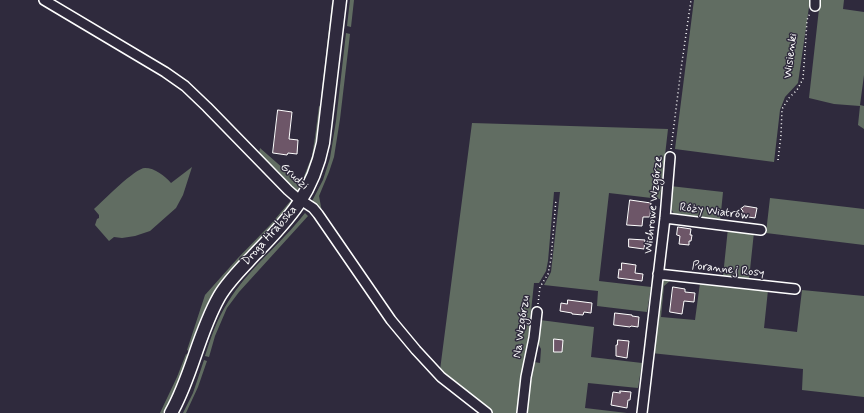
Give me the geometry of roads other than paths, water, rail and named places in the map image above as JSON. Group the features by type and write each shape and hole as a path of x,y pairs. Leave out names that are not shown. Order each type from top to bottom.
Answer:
{"street":[{"name":"Grudzi","path":"44,0 165,72 185,86 288,190 301,201 313,208 391,320 416,350 442,377 488,413"},
{"name":"Droga Hrabska","path":"172,413 187,380 206,322 220,296 231,279 281,226 301,201 313,179 322,148 340,0"},
{"name":"Wichrowe Wzgórze","path":"642,413 665,218 670,157"},
{"name":"Róży Wiatrów","path":"665,218 761,230"},
{"name":"Porannej Rosy","path":"658,274 795,289"},
{"name":"Na Wzgórzu","path":"522,413 526,376 538,312"}]}
